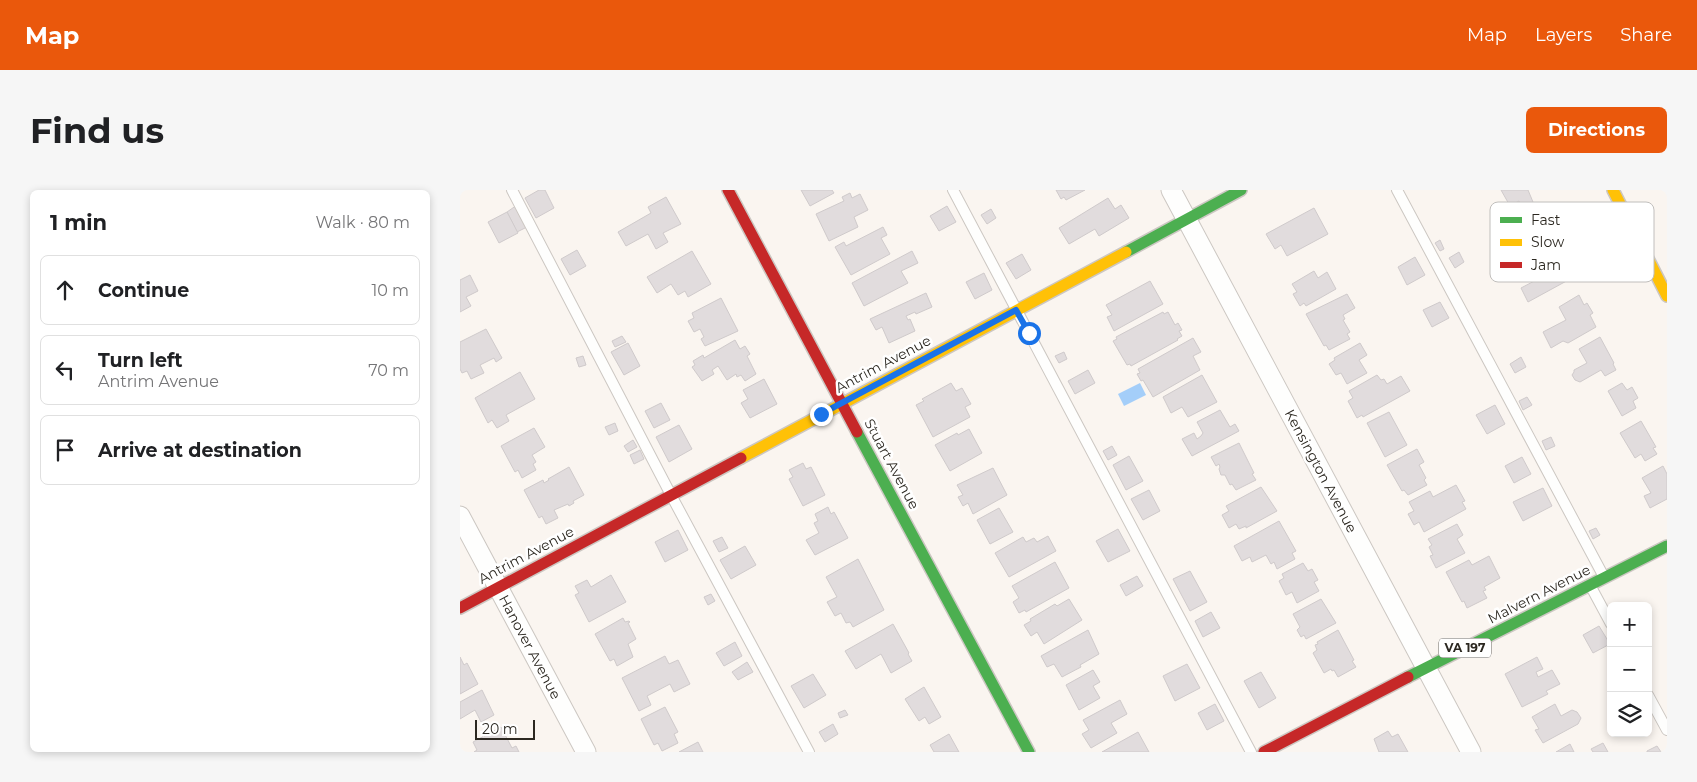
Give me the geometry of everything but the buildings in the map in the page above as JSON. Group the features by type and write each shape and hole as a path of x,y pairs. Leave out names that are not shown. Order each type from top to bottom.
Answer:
{"street":[{"name":"Stuart Avenue","path":"728,190 1029,752"},
{"name":"Kensington Avenue","path":"1171,190 1471,752"},
{"name":"Antrim Avenue","path":"460,608 1241,190"},
{"path":"1613,190 1619,202"},
{"path":"1654,270 1667,296"},
{"name":"Hanover Avenue","path":"460,516 586,752"},
{"name":"Malvern Avenue","path":"1264,752 1426,667 1667,546"}],"lane":[{"path":"512,190 671,495 809,752"},
{"path":"953,190 1251,752"},
{"path":"1396,190 1604,578"},
{"path":"1590,585 1607,617"},
{"path":"1652,702 1667,730"}],"water":[{"path":"1140,383 1146,395 1124,406 1118,394"}],"traffic: fast":[{"path":"1126,252 1241,190"},
{"path":"857,432 1029,752"},
{"path":"1408,677 1667,546"}],"traffic: slow":[{"path":"1613,190 1619,202"},
{"path":"741,458 1126,252"},
{"path":"1654,270 1667,296"}],"traffic: jam":[{"path":"728,190 857,432"},
{"path":"460,608 741,458"},
{"path":"1264,752 1408,677"}],"route":[{"path":"821,414 1016,310 1029,333"}]}
